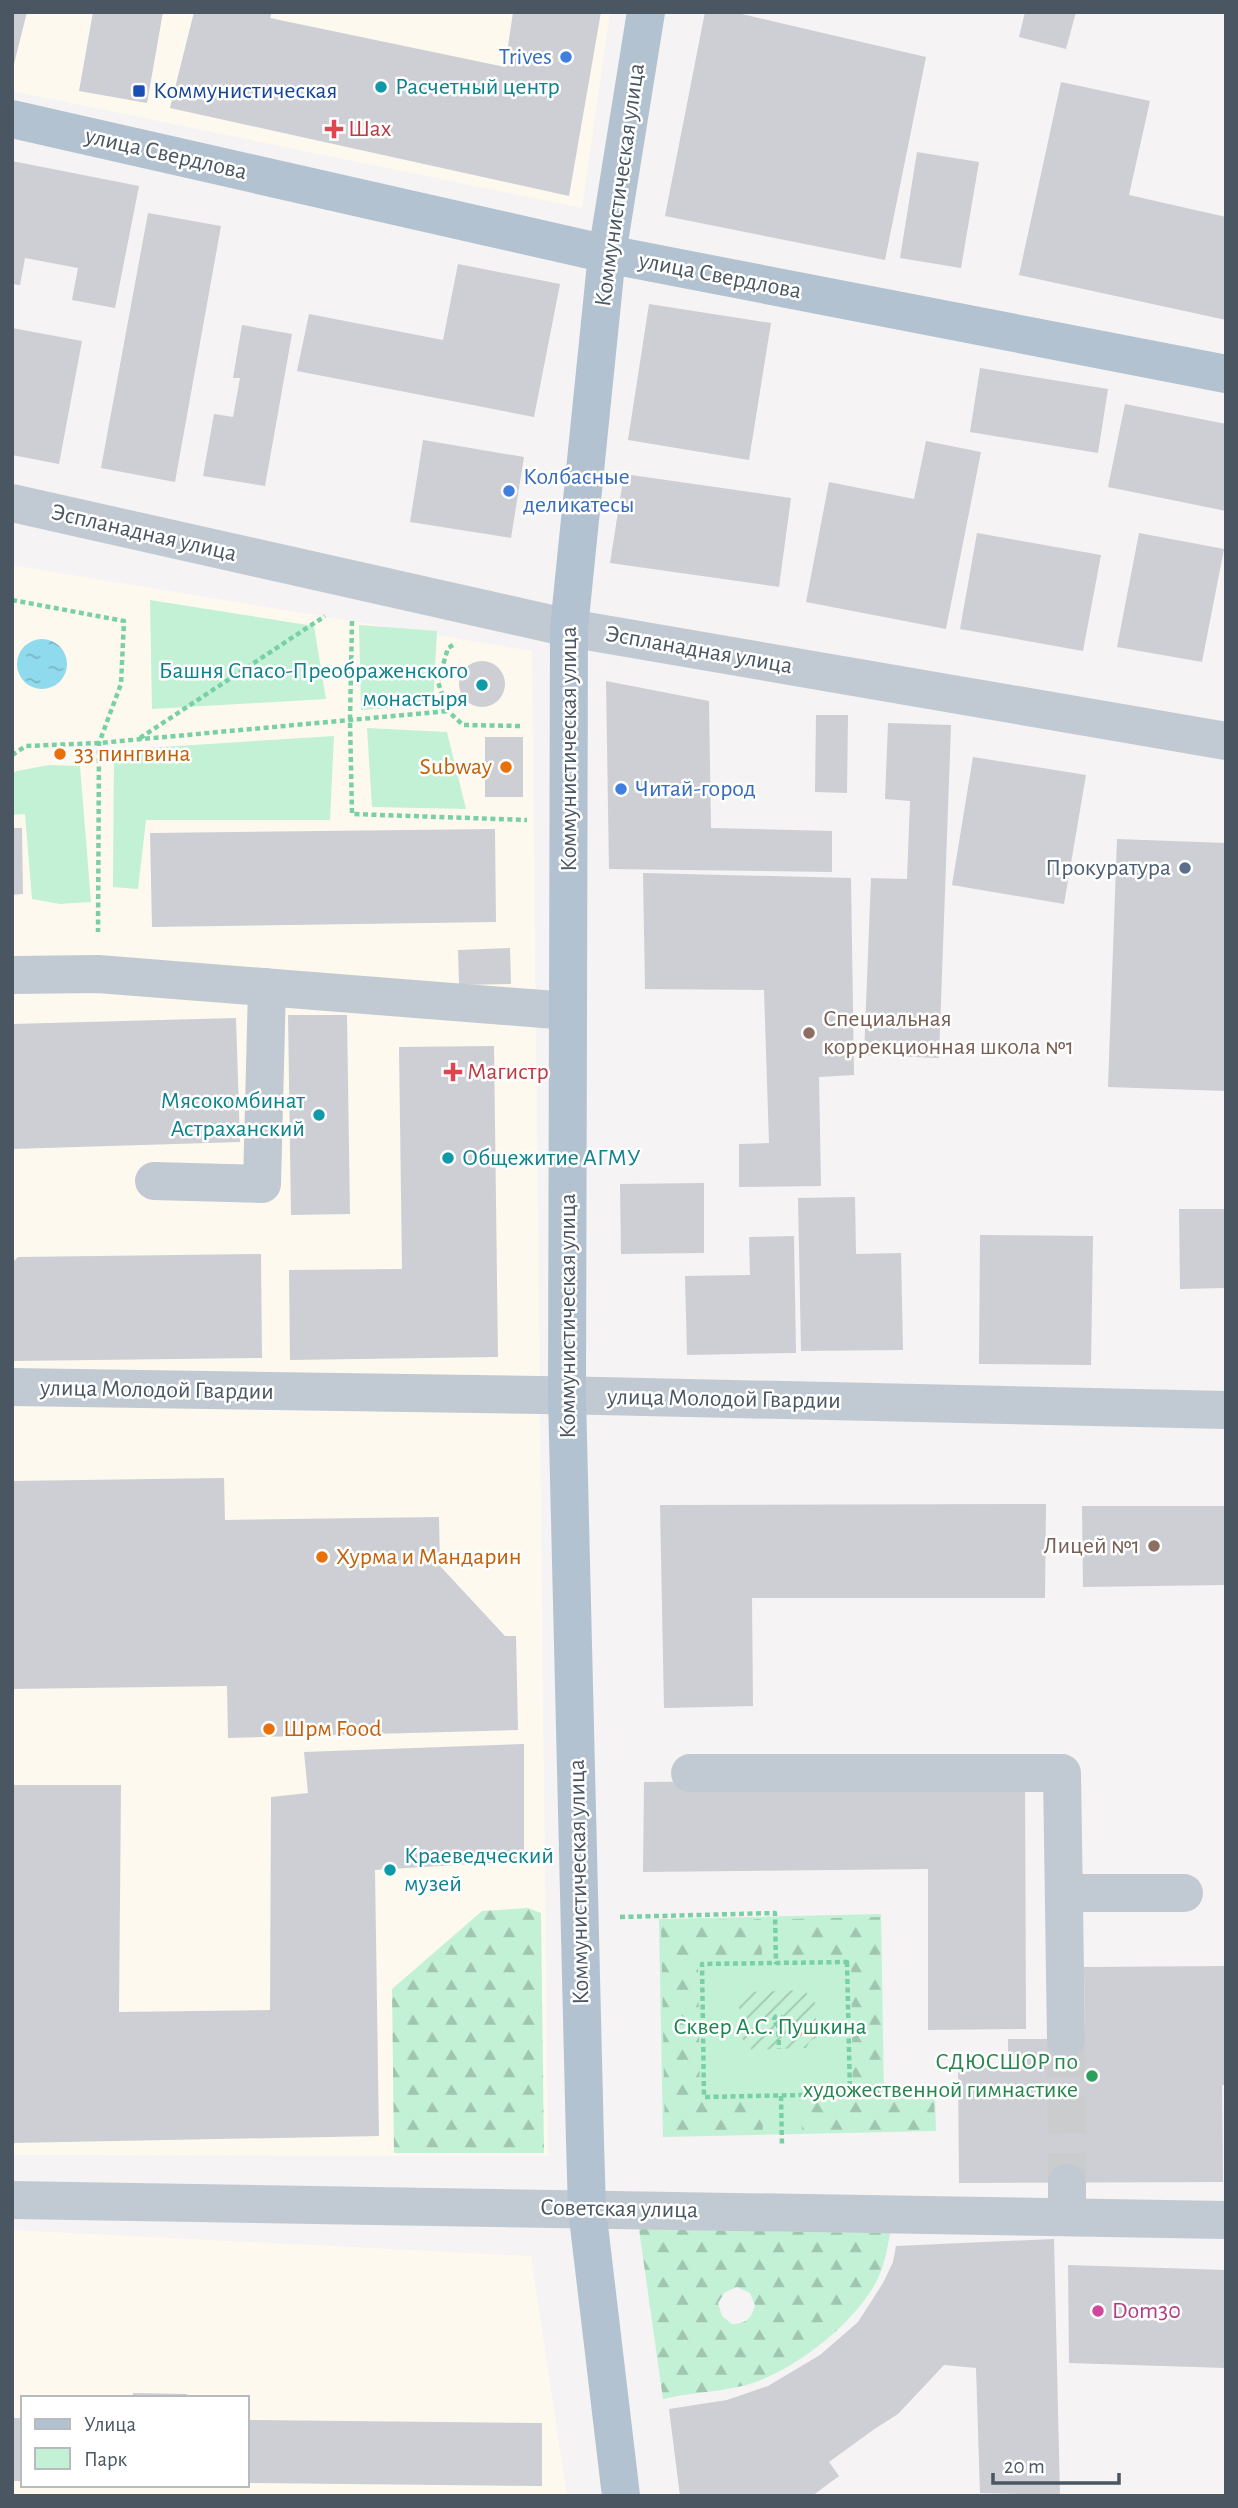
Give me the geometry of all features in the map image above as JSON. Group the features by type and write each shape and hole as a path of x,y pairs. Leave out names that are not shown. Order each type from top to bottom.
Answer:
{"main road":[{"name":"Коммунистическая улица","path":"621,2496 587,2209 567,1396 569,628 607,254 646,12"},
{"name":"улица Свердлова","path":"12,119 607,254 1226,374"}],"street":[{"name":"Эспланадная улица","path":"12,503 569,628 1226,741"},
{"path":"12,975 98,974 568,1012"},
{"path":"154,1181 262,1184 267,987"},
{"name":"улица Молодой Гвардии","path":"12,1387 1226,1410"},
{"path":"690,1773 1062,1773 1066,2039"},
{"path":"1065,1893 1184,1893"},
{"name":"Советская улица","path":"12,2200 587,2209 1067,2200 1226,2220"}],"path":[{"path":"12,600 124,621 121,684 99,743 98,974"},
{"path":"137,739 332,611"},
{"path":"353,613 350,720 352,814 527,820"},
{"path":"458,642 448,648 438,682 448,711 463,726 521,726"},
{"path":"12,755 26,746 99,743 448,711"},
{"path":"620,1917 775,1913 776,1964"},
{"path":"847,1962 850,2094 781,2096 704,2097 702,1964 847,1962"},
{"path":"778,2023 779,2049"},
{"path":"781,2096 782,2147"}],"shaded area":[{"name":"Расчетный центр","path":"12,12 610,12 582,208 12,91"},
{"path":"12,565 532,651 548,2156 12,2155"},
{"path":"12,2230 531,2256 567,2496 12,2496"}],"green space":[{"path":"150,600 314,626 326,699 152,709"},
{"path":"359,625 437,631 433,705 361,710"},
{"path":"367,728 447,732 466,809 372,807"},
{"path":"334,736 330,820 146,820 138,889 113,887 114,750"},
{"path":"49,765 80,766 91,902 60,904 32,899 25,814 12,815 12,774"},
{"path":"528,1908 541,1913 544,2153 394,2153 392,1989 482,1911"},
{"name":"Сквер А.С. Пушкина","path":"881,1914 884,2095 935,2094 936,2131 663,2137 659,1919"},
{"path":"880,1917 883,2096 934,2096 935,2130 802,2132 801,2100 853,2099 851,1958 790,1959 789,1919"},
{"path":"761,1919 762,1959 698,1961 700,2102 762,2101 763,2133 665,2135 661,1921"},
{"path":"805,1990 812,2002 815,2001 817,2037 810,2041 806,2048 751,2050 751,2046 740,2037 739,2004 750,1995 749,1992"},
{"path":"639,2229 890,2233 883,2265 865,2300 818,2347 760,2380 732,2388 663,2399","holes":["737,2287 750,2293 755,2305 748,2319 732,2324 722,2316 718,2303 725,2292"]}],"water":[{"path":"42,639 60,646 67,664 60,682 42,689 24,682 17,664 24,646"}],"building":[{"path":"12,12 27,12 13,68 12,68"},
{"path":"93,12 163,12 147,103 79,91"},
{"name":"Расчетный центр","path":"194,12 272,12 270,18 505,67 513,12 601,12 569,196 170,108"},
{"path":"705,12 733,12 926,57 885,260 665,216"},
{"path":"1025,12 1076,12 1066,49 1019,37"},
{"path":"1061,82 1150,101 1129,195 1226,217 1226,320 1019,275"},
{"path":"917,152 979,162 961,268 900,258"},
{"path":"12,161 139,186 115,308 72,300 78,268 25,258 20,285 12,284"},
{"path":"148,213 221,226 175,482 101,468"},
{"path":"458,264 560,284 534,417 297,371 309,314 443,340"},
{"path":"649,304 771,323 749,460 628,440"},
{"path":"242,325 292,334 265,486 203,476 214,414 233,417 240,378 233,378"},
{"path":"12,328 82,341 59,464 12,455"},
{"path":"980,368 1108,389 1098,453 970,432"},
{"path":"1125,404 1226,424 1226,511 1108,487"},
{"path":"423,440 524,457 511,538 410,522"},
{"path":"926,441 981,452 946,629 806,602 829,482 914,499"},
{"path":"624,474 791,498 779,587 610,563"},
{"path":"977,533 1101,555 1083,651 960,629"},
{"path":"1139,533 1224,549 1202,662 1117,647"},
{"name":"Башня Спасо-Преображенского монастыря","path":"482,661 499,667 505,684 499,701 482,707 465,701 459,684 465,667"},
{"path":"606,681 709,701 711,828 832,831 832,872 609,869"},
{"path":"816,715 848,715 847,793 815,792"},
{"path":"888,723 951,725 939,1058 864,1055 871,878 907,879 910,801 885,799"},
{"path":"485,737 523,737 523,797 485,797"},
{"path":"973,757 1086,775 1064,904 952,885"},
{"path":"12,828 22,828 23,894 12,895"},
{"path":"495,829 496,922 152,927 150,833"},
{"path":"1117,839 1226,843 1226,1091 1108,1087"},
{"name":"Специальная коррекционная школа №1","path":"643,873 851,878 854,1075 819,1077 821,1186 739,1187 739,1144 769,1143 764,990 645,989"},
{"path":"510,948 511,984 459,985 458,950"},
{"name":"Мясокомбинат Астраханский","path":"288,1015 347,1015 350,1214 291,1215"},
{"path":"236,1018 240,1142 12,1149 12,1024"},
{"name":"Общежитие АГМУ","path":"494,1046 498,1357 290,1360 289,1270 402,1269 399,1047"},
{"path":"704,1183 704,1253 621,1254 620,1184"},
{"path":"855,1197 856,1254 901,1253 903,1350 801,1351 798,1198"},
{"path":"1179,1209 1226,1209 1226,1288 1180,1289"},
{"path":"980,1235 1093,1236 1091,1365 979,1364"},
{"path":"794,1236 796,1353 687,1355 685,1276 750,1275 749,1237"},
{"path":"261,1254 262,1358 12,1361 12,1263 18,1257"},
{"path":"224,1478 225,1520 439,1517 440,1566 505,1636 516,1636 518,1730 228,1738 227,1686 12,1689 12,1481"},
{"path":"1046,1504 1045,1598 752,1598 753,1706 664,1708 660,1505"},
{"name":"Лицей №1","path":"1082,1506 1226,1506 1226,1585 1083,1587"},
{"path":"524,1744 524,1861 375,1870 379,2136 12,2143 12,1785 121,1785 119,2012 270,2010 271,1797 308,1793 304,1752"},
{"path":"1025,1779 1026,2029 928,2030 928,1869 643,1872 644,1782"},
{"name":"СДЮСШОР по художественной гимнастике","path":"1226,1966 1226,2085 1222,2085 1223,2182 959,2183 958,2067 1008,2067 1008,2039 1085,2039 1084,1967"},
{"path":"1054,2239 1060,2495 980,2493 976,2368 944,2365 898,2414 829,2462 839,2476 812,2496 680,2496 669,2409 727,2400 768,2386 820,2355 858,2322 883,2283 893,2262 896,2246"},
{"path":"1068,2265 1226,2270 1226,2368 1069,2363"},
{"path":"133,2393 187,2394 187,2396 133,2396"},
{"path":"12,2418 21,2418 21,2481 12,2481"},
{"path":"248,2420 542,2423 542,2486 248,2483"}],"tunnel":[{"path":"1066,2039 1067,2183"}],"place":[{"name":"Trives","path":"566,57"},
{"name":"Расчетный центр","path":"381,87"},
{"name":"Коммунистическая","path":"139,91"},
{"name":"Шах","path":"334,129"},
{"name":"Колбасные деликатесы","path":"509,491"},
{"name":"Башня Спасо-Преображенского монастыря","path":"482,685"},
{"name":"33 пингвина","path":"60,754"},
{"name":"Subway","path":"506,767"},
{"name":"Читай-город","path":"621,789"},
{"name":"Прокуратура","path":"1185,868"},
{"name":"Специальная коррекционная школа №1","path":"809,1033"},
{"name":"Магистр","path":"453,1072"},
{"name":"Мясокомбинат Астраханский","path":"319,1115"},
{"name":"Общежитие АГМУ","path":"448,1158"},
{"name":"Лицей №1","path":"1154,1546"},
{"name":"Хурма и Мандарин","path":"322,1557"},
{"name":"Шрм Food","path":"269,1729"},
{"name":"Краеведческий музей","path":"390,1870"},
{"name":"СДЮСШОР по художественной гимнастике","path":"1092,2076"},
{"name":"Dom30","path":"1098,2311"}]}
